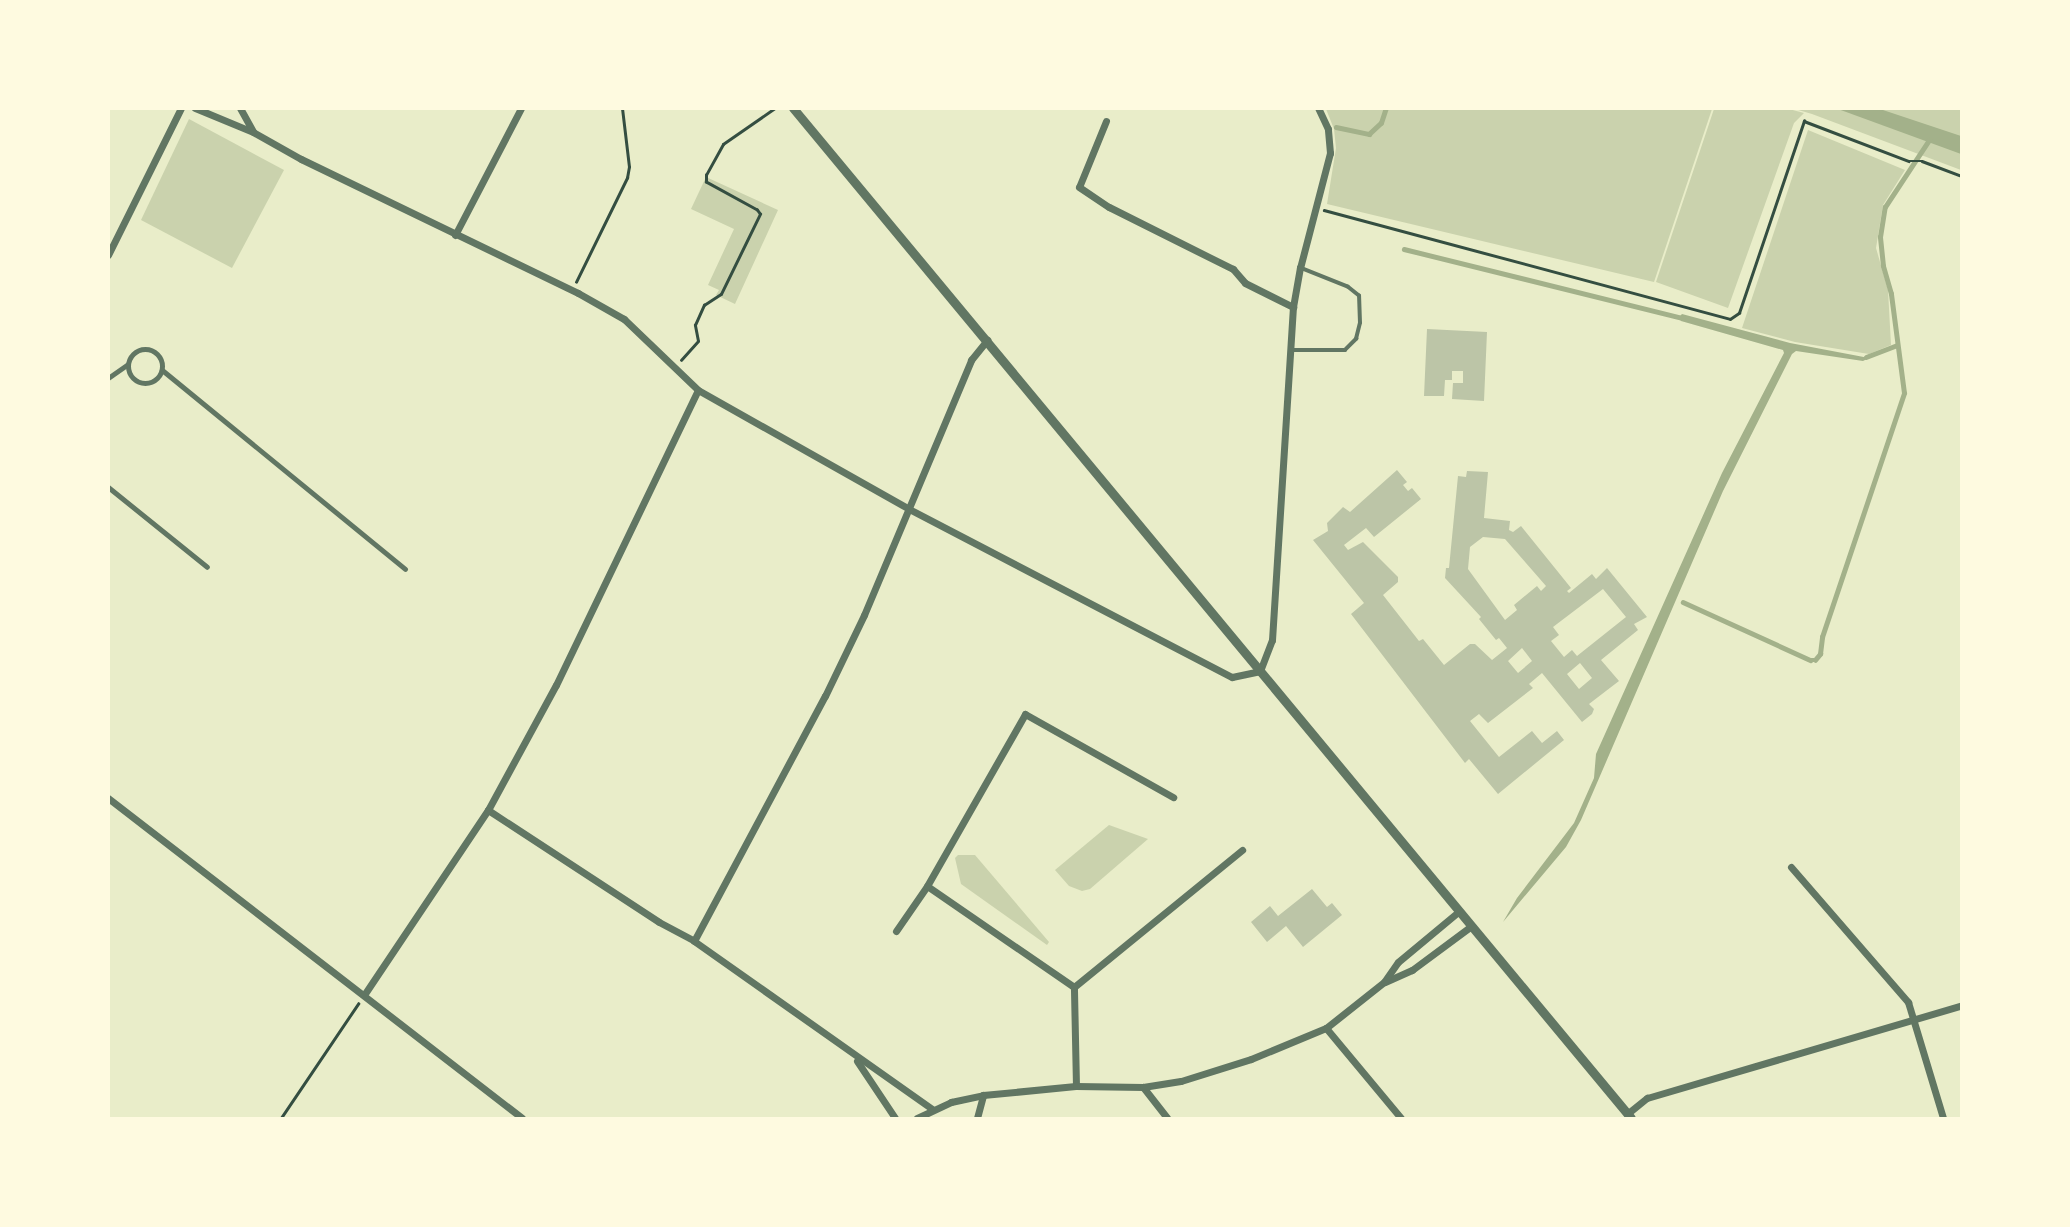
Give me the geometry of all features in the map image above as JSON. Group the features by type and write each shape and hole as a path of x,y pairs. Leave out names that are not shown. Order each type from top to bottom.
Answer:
{"street":[{"path":"108,255 181,108"},
{"path":"195,108 253,132 624,318 698,390 909,509 1232,677 1260,671"},
{"path":"240,108 253,132"},
{"path":"456,235 521,108"},
{"path":"793,108 1629,1116 1647,1098 1962,1005"},
{"path":"1260,671 1272,640 1278,584 1293,307 1300,268 1318,208 1330,153 1328,129 1318,108"},
{"path":"1107,121 1079,187 1109,206 1233,269 1245,283 1293,307"},
{"path":"694,941 825,696 909,509 971,359 987,340"},
{"path":"108,378 128,364 138,350 149,349 159,355 162,370 405,569"},
{"path":"128,364 131,375 139,382 151,382 162,370"},
{"path":"364,995 488,810 562,672 698,390"},
{"path":"108,487 207,567"},
{"path":"896,931 927,886 1025,714 1173,797"},
{"path":"108,798 522,1118"},
{"path":"488,810 659,922 694,941 932,1109"},
{"path":"1074,987 1242,850"},
{"path":"1791,867 1908,1002 1943,1118"},
{"path":"927,886 1074,987"},
{"path":"1384,982 1398,962 1458,912"},
{"path":"917,1118 932,1109 984,1095 1076,1086 1143,1087 1218,1072 1326,1028 1384,982 1412,970 1470,927"},
{"path":"1074,987 1076,1086"},
{"path":"1326,1028 1401,1118"},
{"path":"855,1057 895,1118"},
{"path":"1143,1087 1167,1118"},
{"path":"976,1118 984,1095"}],"lane":[{"path":"1291,350 1345,350 1356,340 1360,323 1359,296 1348,287 1300,268"}],"path":[{"path":"572,290 627,178 629,167 622,108"},
{"path":"675,368 698,341 695,325 704,305 721,294 760,214 706,182 706,175 723,144 775,108"},
{"path":"1318,208 1730,319 1739,313 1804,121 1909,161 1922,160 1962,176"},
{"path":"281,1118 364,995"}],"shaded area":[{"path":"1326,109 1712,109 1654,282 1327,204 1336,148 1334,129"},
{"path":"1714,109 1789,109 1804,113 1794,123 1728,308 1656,282"},
{"path":"1795,109 1961,109 1961,170 1812,114"},
{"path":"1838,109 1880,109 1961,136 1961,154"},
{"path":"189,119 284,170 232,268 141,220"},
{"path":"1808,130 1905,170 1883,205 1876,248 1888,290 1891,345 1869,354 1795,342 1742,328"},
{"path":"706,177 778,210 735,304 716,295 719,290 708,285 734,229 691,209"},
{"path":"1682,314 1790,343 1869,358 1863,361 1796,351 1792,354 1723,491 1581,820 1566,847 1503,922 1517,898 1574,823 1594,778 1596,754 1722,473 1784,353 1783,350 1681,321 1679,317"},
{"path":"1109,825 1148,839 1090,889 1082,891 1069,886 1055,870"},
{"path":"958,855 975,855 1049,942 1047,945 961,884 955,858"}],"building":[{"path":"1427,329 1487,332 1484,401 1452,399 1453,383 1463,383 1463,371 1452,371 1452,380 1445,380 1444,396 1424,396"},
{"path":"1397,470 1407,482 1403,485 1408,491 1412,488 1421,499 1374,537 1366,528 1344,545 1348,550 1363,542 1398,577 1398,582 1383,595 1419,641 1423,639 1444,665 1470,644 1475,644 1492,660 1507,648 1499,638 1496,640 1479,619 1481,617 1445,578 1446,568 1449,568 1458,476 1466,477 1467,471 1488,472 1484,518 1510,521 1509,530 1513,532 1521,526 1571,588 1567,591 1569,593 1592,574 1596,579 1607,568 1647,617 1634,624 1638,630 1601,660 1619,681 1589,704 1594,709 1582,722 1542,673 1529,684 1533,688 1488,723 1479,714 1470,721 1499,757 1532,731 1542,743 1557,731 1564,740 1498,794 1469,759 1465,763 1351,614 1364,603 1313,540 1328,531 1327,523 1343,507 1350,512","holes":["1483,537 1505,539 1546,586 1541,591 1537,586 1514,605 1517,610 1505,620 1468,569 1470,547","1603,589 1626,617 1577,656 1572,650 1564,657 1551,641 1559,635 1553,627","1522,648 1532,661 1518,673 1508,661","1580,663 1592,678 1579,689 1567,674"]},
{"path":"1312,889 1327,907 1332,903 1342,915 1303,947 1286,926 1267,942 1251,922 1270,906 1278,916"}],"waterway":[{"path":"1336,127 1369,134 1381,123 1386,108"},
{"path":"1683,602 1810,660 1815,660 1820,654 1822,637 1904,393 1891,294 1883,266 1880,237 1885,207 1929,140"},
{"path":"1404,249 1683,318"},
{"path":"1866,357 1897,345"}]}
